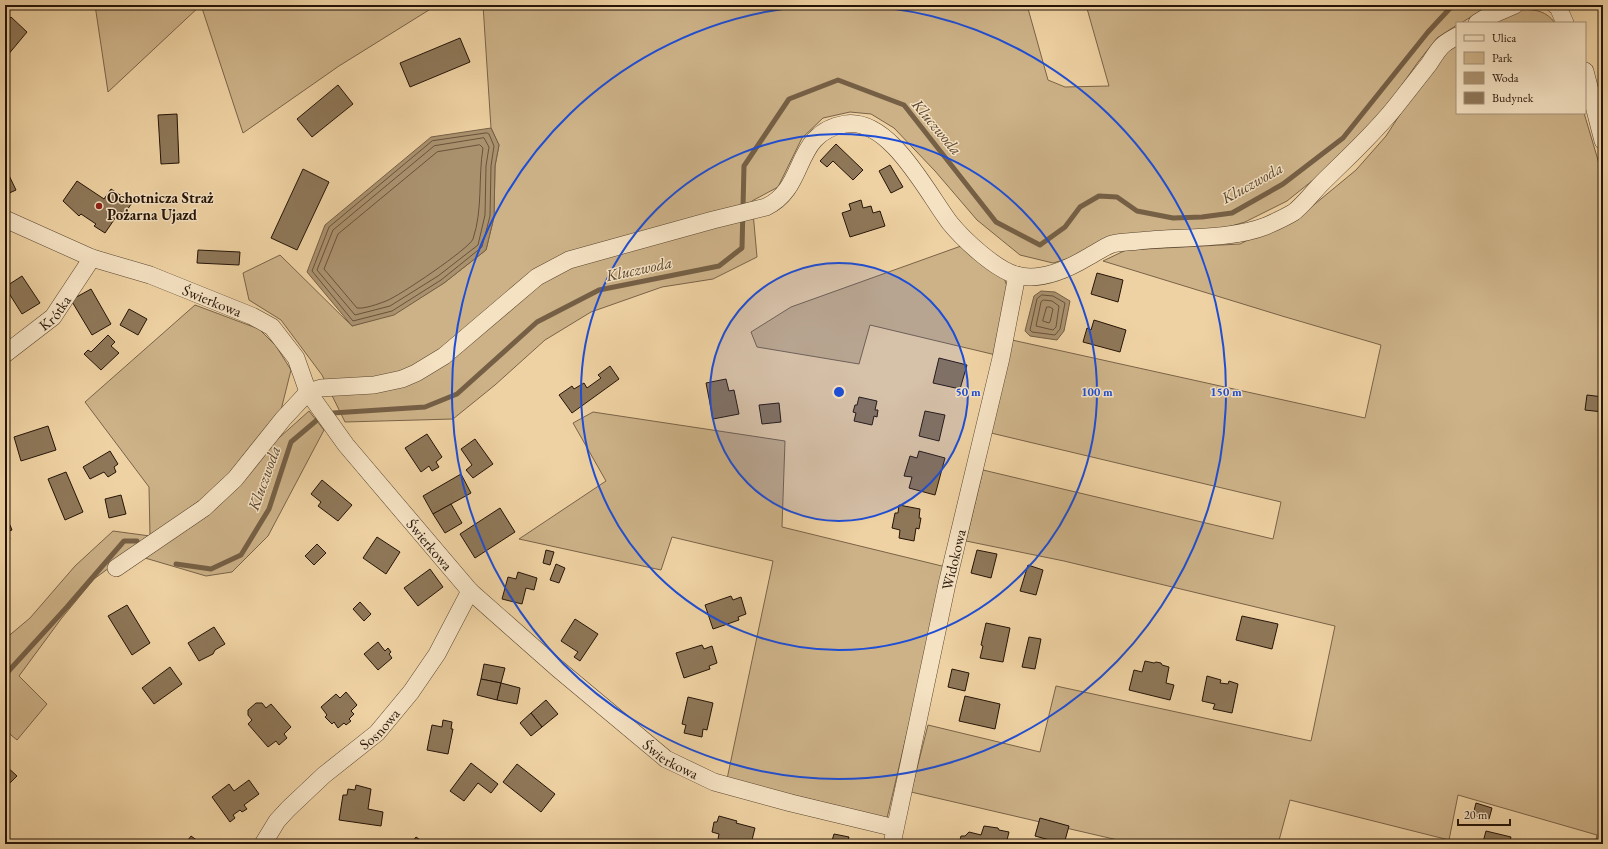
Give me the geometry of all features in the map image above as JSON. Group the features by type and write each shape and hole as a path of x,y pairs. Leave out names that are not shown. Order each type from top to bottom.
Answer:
{"street":[{"path":"1479,22 1515,5"},
{"path":"1555,5 1558,7 1566,22"},
{"path":"116,568 204,508 235,479 283,419 308,392 321,388 374,385 416,373 444,356 537,277 569,260 774,204 789,188 806,150 812,141 828,128 847,124 858,124 868,127 885,137 917,173 950,223 966,240 997,264 1017,275 1039,276 1060,270 1084,260 1112,244 1146,240 1224,236 1265,226 1294,212 1387,118 1443,45 1456,37"},
{"path":"1586,75 1603,141"},
{"name":"Świerkowa","path":"5,219 92,258 150,275 252,316 272,327 296,358 308,392 364,468 402,510 470,591 557,668 666,759 714,782 893,836"},
{"name":"Krótka","path":"5,354 53,317 92,258"},
{"name":"Widokowa","path":"893,836 947,584 1001,358 1017,275"},
{"name":"Sosnowa","path":"263,844 277,821 288,809 324,776 377,733 406,698 436,654 470,591"}],"green space":[{"path":"95,5 201,5 108,92"},
{"path":"201,5 437,5 339,66 243,133"},
{"path":"483,5 1027,5 1048,80 1065,87 1109,86 1086,5 1493,5 1463,22 1456,22 1456,26 1437,38 1418,62 1383,112 1338,160 1287,201 1245,222 1201,235 1080,255 1053,263 1020,255 977,220 935,171 894,128 871,114 850,112 823,118 802,138 778,187 752,201 757,257 713,279 662,287 591,312 545,340 495,385 453,419 345,422 322,375 281,320 249,300 243,273 280,255 352,326 394,314 444,283 486,250 494,217 495,166 499,145 491,128"},
{"path":"1523,9 1541,12 1554,22 1494,22"},
{"path":"1456,45 1456,114 1584,114 1603,177 1603,844 1595,844 1597,835 1458,795 1449,840 1290,800 1278,844 1135,844 911,792 928,725 1040,752 1056,686 1311,741 1335,626 1064,561 966,541 983,470 1273,539 1281,502 991,433 1012,340 1365,418 1381,345 1103,261 1126,250 1240,244 1310,208 1356,170 1386,136 1432,65"},
{"path":"961,246 1004,278 1011,297 996,355 870,325 859,364 757,347 751,332 791,307"},
{"path":"195,305 259,329 276,346 291,370 280,414 227,481 150,536 149,487 85,402"},
{"path":"309,411 324,430 268,536 232,572 206,576 145,558"},
{"path":"593,412 785,441 782,527 946,567 887,818 727,779 773,561 672,537 661,570 519,539 606,481 573,423"},
{"path":"113,531 150,536 94,579 61,619 19,676 47,704 17,740 5,730 5,639 30,618 75,566"}],"water":[{"path":"491,128 499,145 495,166 494,217 486,250 444,283 394,315 352,326 307,272 325,225 431,137"},
{"path":"1041,291 1055,292 1070,301 1064,331 1057,340 1030,336 1025,331 1034,296"}],"building":[{"path":"11,17 27,32 7,56 5,54 5,24"},
{"path":"460,38 470,62 410,87 400,63"},
{"path":"338,85 353,104 312,137 297,119"},
{"path":"177,114 179,163 161,164 158,115"},
{"path":"836,144 863,170 853,180 833,161 827,167 820,161"},
{"path":"890,165 903,187 891,193 879,171"},
{"path":"5,167 16,190 5,195"},
{"path":"303,169 329,182 297,250 271,238"},
{"name":"Ochotnicza Straż Pożarna Ujazd","path":"77,181 104,199 111,189 132,203 124,214 120,211 105,233 94,226 96,224 81,214 79,216 63,201"},
{"path":"861,200 863,208 871,206 873,213 880,211 885,226 850,237 842,213 851,210 849,204"},
{"path":"198,250 240,252 239,265 197,263"},
{"path":"1097,273 1123,280 1118,302 1091,294"},
{"path":"22,276 40,303 22,314 5,287"},
{"path":"91,289 111,324 92,335 71,300"},
{"path":"129,309 147,319 138,335 120,325"},
{"path":"1094,320 1126,330 1120,352 1083,342 1087,328 1091,330"},
{"path":"108,335 115,342 111,346 119,353 101,370 84,354 88,350 91,352"},
{"path":"939,358 967,365 960,389 933,383"},
{"path":"610,366 619,379 572,413 559,395 572,386 574,389 584,383 587,388 601,378 598,375"},
{"path":"726,379 729,391 734,390 739,414 713,419 706,383"},
{"path":"1587,395 1603,397 1603,412 1585,410"},
{"path":"859,397 877,401 875,410 878,410 877,417 874,416 872,425 854,421 856,413 853,412"},
{"path":"779,403 781,422 762,424 759,405"},
{"path":"925,411 945,415 939,441 919,436"},
{"path":"48,426 56,450 21,461 14,437"},
{"path":"427,434 442,457 436,462 439,467 432,471 429,466 421,472 405,448"},
{"path":"475,439 493,464 473,478 466,470 472,465 461,449"},
{"path":"110,451 118,464 114,467 116,472 108,477 104,472 90,479 83,467"},
{"path":"919,451 945,458 935,495 909,488 912,477 904,476 910,456 917,458"},
{"path":"66,472 83,512 65,520 48,479"},
{"path":"461,474 471,493 433,514 423,496"},
{"path":"322,480 352,505 338,521 318,506 321,502 311,494"},
{"path":"121,495 126,514 109,518 105,499"},
{"path":"451,504 462,523 445,533 433,514"},
{"path":"899,505 920,509 919,518 921,518 919,529 916,528 914,541 899,538 900,530 892,528 895,513 898,513"},
{"path":"500,508 515,532 475,558 460,534"},
{"path":"10,525 12,530 7,532 10,539 5,541 5,527"},
{"path":"377,537 400,552 386,574 363,558"},
{"path":"317,544 326,553 314,565 305,556"},
{"path":"546,550 554,552 550,565 543,563"},
{"path":"977,550 997,554 991,578 971,573"},
{"path":"556,564 565,568 559,583 550,580"},
{"path":"1028,565 1043,570 1036,595 1020,591"},
{"path":"430,569 443,587 418,606 404,588"},
{"path":"518,572 537,578 534,590 526,588 522,604 502,599 508,577 516,579"},
{"path":"731,596 733,600 741,597 746,614 738,617 739,620 713,629 705,605"},
{"path":"360,602 371,614 364,621 353,609"},
{"path":"127,605 150,643 132,655 108,616"},
{"path":"1242,616 1278,624 1272,649 1236,640"},
{"path":"575,619 598,634 580,661 574,657 578,652 561,641"},
{"path":"986,623 1010,628 1003,662 980,658 983,646 981,645"},
{"path":"214,627 225,644 215,650 213,654 199,661 188,643"},
{"path":"1029,637 1041,639 1035,669 1022,667"},
{"path":"378,642 385,651 388,648 391,652 389,654 392,658 378,670 364,654"},
{"path":"702,645 704,649 712,646 717,663 709,666 710,669 684,678 676,653"},
{"path":"1145,661 1161,663 1162,665 1169,667 1166,683 1174,685 1170,700 1129,690 1134,670 1142,672"},
{"path":"484,664 505,668 501,683 481,679"},
{"path":"170,667 182,684 154,704 142,688"},
{"path":"952,669 969,673 965,691 948,687"},
{"path":"1207,676 1221,680 1220,683 1228,684 1229,681 1238,684 1232,713 1213,709 1215,704 1202,701"},
{"path":"481,679 501,683 497,700 477,695"},
{"path":"501,683 520,688 517,704 497,700"},
{"path":"346,692 357,705 351,711 354,714 349,719 351,721 346,725 344,723 338,728 334,722 332,724 325,717 327,715 321,707 336,694 340,698"},
{"path":"965,696 1000,704 995,729 959,721"},
{"path":"688,697 713,703 707,730 703,729 702,737 684,733 686,725 682,724"},
{"path":"546,700 558,714 542,727 531,713"},
{"path":"256,703 262,703 266,708 271,704 291,727 284,734 287,738 279,745 276,741 268,747 248,724 252,720 248,715 248,710"},
{"path":"531,713 542,727 531,736 520,723"},
{"path":"443,720 452,722 451,729 453,729 448,754 427,750 432,725 442,727"},
{"path":"471,763 498,784 491,793 478,783 464,801 450,791"},
{"path":"517,764 555,794 541,812 503,782"},
{"path":"5,765 17,776 5,788"},
{"path":"249,780 259,794 244,805 247,809 242,812 240,810 233,815 235,818 230,822 212,797 229,784 234,791"},
{"path":"356,785 371,789 368,809 383,812 381,826 339,820 343,795 347,795 348,789 355,790"},
{"path":"1476,803 1492,808 1489,819 1473,815"},
{"path":"719,816 737,821 736,823 755,828 751,844 737,844 718,839 719,834 712,832 714,822 717,822"},
{"path":"1040,818 1069,826 1064,844 1035,836"},
{"path":"984,826 998,828 999,830 1009,832 1006,844 959,844 961,836 965,836 969,832 981,835"},
{"path":"1486,831 1511,837 1509,844 1486,844 1483,842"},
{"path":"834,834 849,837 847,844 831,844"},
{"path":"191,836 202,844 185,844"},
{"path":"416,837 426,844 411,844"}],"waterway":[{"name":"Kluczwoda","path":"333,413 425,407 457,394 537,322 599,290 719,266 742,248 744,166 789,99 838,80 904,105 996,222 1040,245 1065,227 1080,207 1099,196 1117,197 1137,211 1173,218 1202,217 1232,213 1283,184 1343,138 1428,32 1453,5"},
{"name":"Kluczwoda","path":"176,564 211,569 241,555 269,509 291,442 317,420"},
{"name":"Kluczwoda","path":"5,675 67,607 124,541 137,541"}],"place":[{"name":"Ochotnicza Straż Pożarna Ujazd","path":"99,206"}]}
